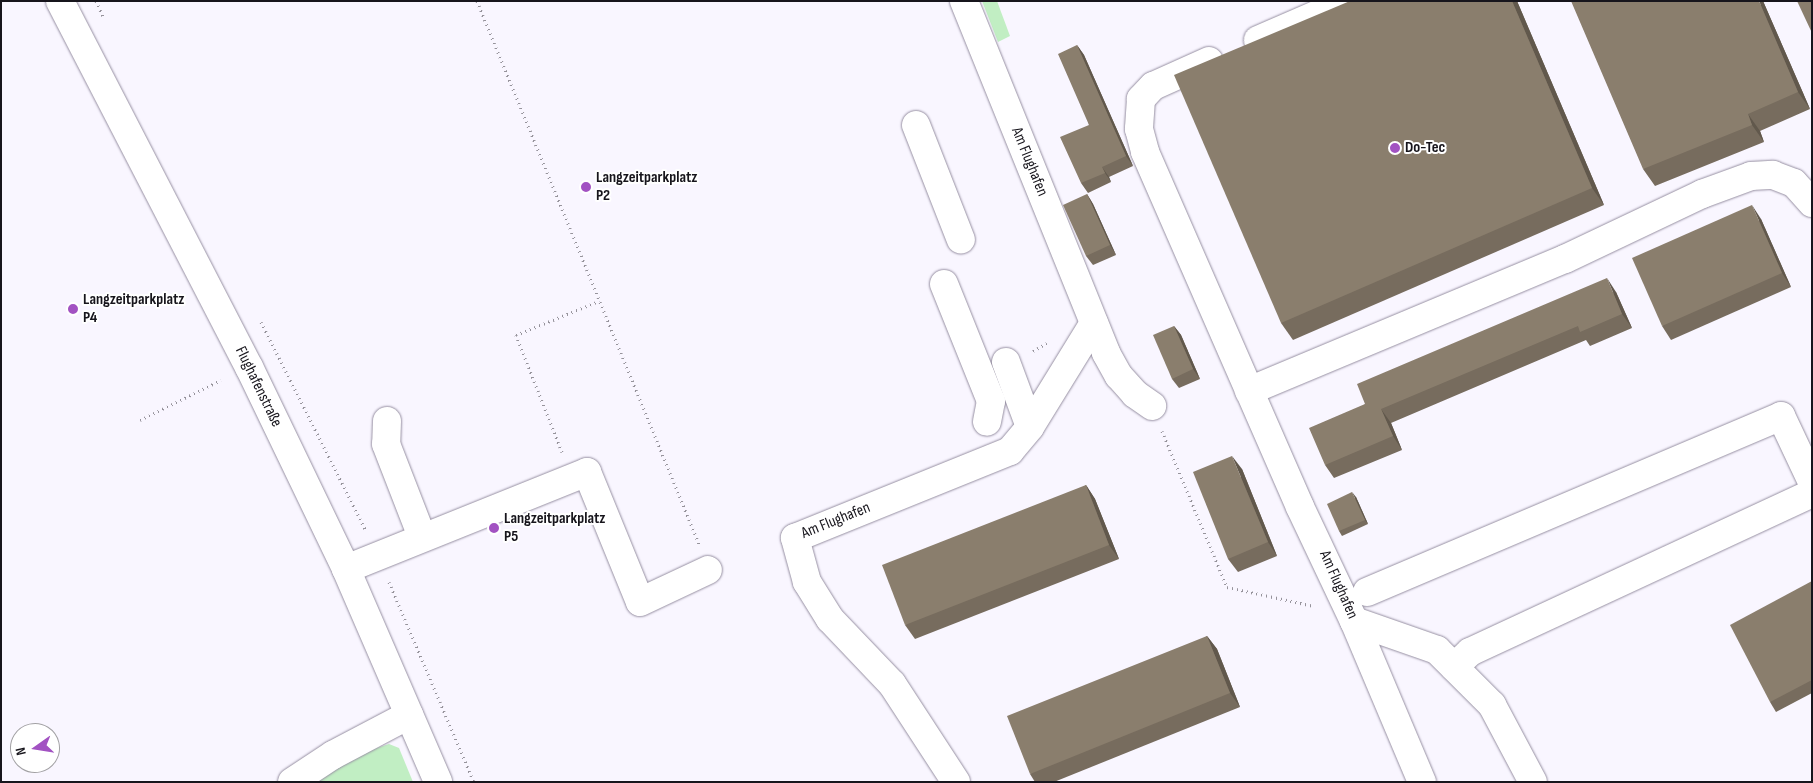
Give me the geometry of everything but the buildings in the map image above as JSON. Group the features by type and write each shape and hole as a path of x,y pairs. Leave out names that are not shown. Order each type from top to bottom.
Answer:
{"street":[{"name":"Flughafenstraße","path":"60,1 249,367 346,569 438,782"},
{"name":"Am Flughafen","path":"964,1 1094,323 1119,376 1155,415"},
{"name":"Am Flughafen","path":"1348,1 1153,86 1141,98 1139,129 1145,152 1249,391 1356,605 1422,782"},
{"path":"916,125 961,240"},
{"path":"1249,391 1565,259 1702,194 1751,176 1773,175 1806,187"},
{"path":"944,284 991,401 986,422"},
{"name":"Am Flughafen","path":"956,782 892,684 830,618 807,582 795,538 1010,450 1030,428 1094,323"},
{"path":"1006,362 1030,428"},
{"path":"1356,605 1781,416 1812,482"},
{"path":"386,421 386,444 422,537"},
{"path":"346,569 587,472 640,602 708,570"},
{"path":"1454,667 1470,652 1812,493"},
{"path":"1356,605 1437,650 1492,704 1532,782"},
{"path":"292,782 333,755 409,715"}],"path":[{"path":"477,1 708,570"},
{"path":"572,478 516,334 599,300"},
{"path":"140,420 221,380"},
{"path":"1155,415 1227,587 1314,606 1356,605"}],"green space":[{"path":"982,1 997,1 1010,36 998,42"},
{"path":"389,744 399,748 413,782 314,782 352,756"}],"place":[{"name":"Do-Tec","path":"1395,148"},
{"name":"Langzeitparkplatz P2","path":"586,187"},
{"name":"Langzeitparkplatz P4","path":"73,309"},
{"name":"Langzeitparkplatz P5","path":"494,528"}]}
